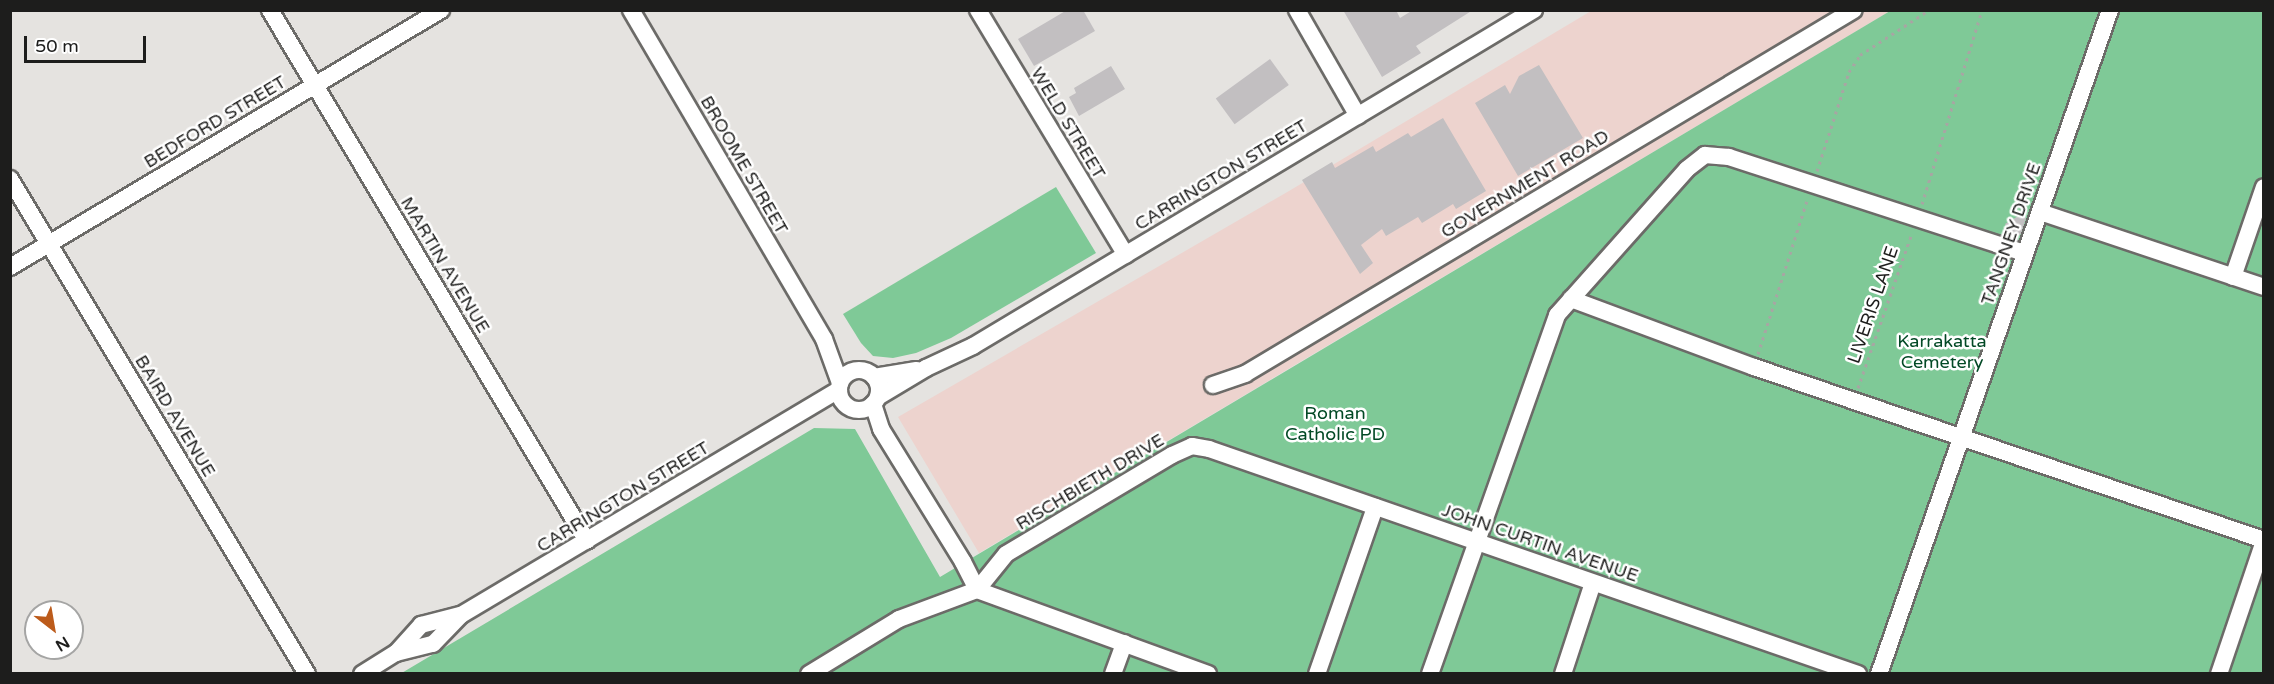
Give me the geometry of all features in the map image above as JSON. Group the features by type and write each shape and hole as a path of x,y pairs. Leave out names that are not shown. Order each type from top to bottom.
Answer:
{"street":[{"name":"MARTIN AVENUE","path":"270,10 587,541"},
{"name":"BEDFORD STREET","path":"10,267 441,10"},
{"name":"BROOME STREET","path":"631,10 824,339 841,392"},
{"name":"WELD STREET","path":"978,10 1126,255"},
{"path":"1296,10 1358,116"},
{"name":"CARRINGTON STREET","path":"871,404 926,368 973,346 1534,10"},
{"name":"GOVERNMENT ROAD","path":"1214,385 1245,374 1854,10"},
{"name":"TANGNEY DRIVE","path":"1879,674 2110,10"},
{"path":"1430,674 1557,315 1687,170 1705,155 1729,156 2025,253"},
{"name":"BAIRD AVENUE","path":"10,179 307,674"},
{"path":"2233,277 2264,187"},
{"path":"2040,212 2264,287"},
{"path":"1571,298 1754,367 2264,540 2219,674"},
{"name":"BROOME STREET","path":"824,339 857,370"},
{"name":"CARRINGTON STREET","path":"874,377 926,368"},
{"name":"CARRINGTON STREET","path":"362,674 396,653 433,644 461,615 841,392 847,374 857,370"},
{"path":"857,370 874,377 879,386 871,404 881,429 977,590"},
{"path":"841,392 871,404"},
{"name":"RISCHBIETH DRIVE","path":"977,590 1006,554 1172,454 1192,446 1209,449 1375,507"},
{"path":"1317,674 1375,507"},
{"name":"JOHN CURTIN AVENUE","path":"1375,507 1858,674"},
{"path":"1563,674 1593,583"},
{"path":"809,674 899,619 977,590 1208,674"},
{"path":"1113,674 1124,643"}],"path":[{"path":"1754,367 1849,72 1860,55 1929,10"},
{"name":"LIVERIS LANE","path":"1854,401 1917,218 1982,10"}],"shaded area":[{"path":"1591,11 1890,11 979,553 898,417 1289,191"}],"green space":[{"name":"Karrakatta Cemetery","path":"1890,11 2263,11 2263,673 400,674 814,428 855,429 940,577"},
{"path":"1056,187 1096,253 951,338 916,353 893,358 873,356 861,343 843,314"}],"building":[{"path":"1067,10 1083,10 1095,31 1034,66 1018,39"},
{"path":"1343,10 1396,10 1400,18 1413,10 1473,10 1416,46 1421,53 1382,77"},
{"path":"1270,59 1289,85 1235,124 1216,98"},
{"path":"1539,65 1583,138 1518,176 1475,103 1505,85 1510,94 1519,76"},
{"path":"1111,66 1125,89 1079,116 1069,97 1076,93 1074,88"},
{"path":"1443,118 1486,191 1456,209 1453,204 1422,223 1418,217 1386,236 1382,229 1361,245 1373,263 1360,274 1302,180 1332,162 1335,168 1373,146 1376,152 1408,133 1411,137"},
{"path":"2023,213 2026,218 2021,234 2014,238 2005,224"}],"park label":[{"name":"Roman Catholic PD","path":"1335,424"}]}
